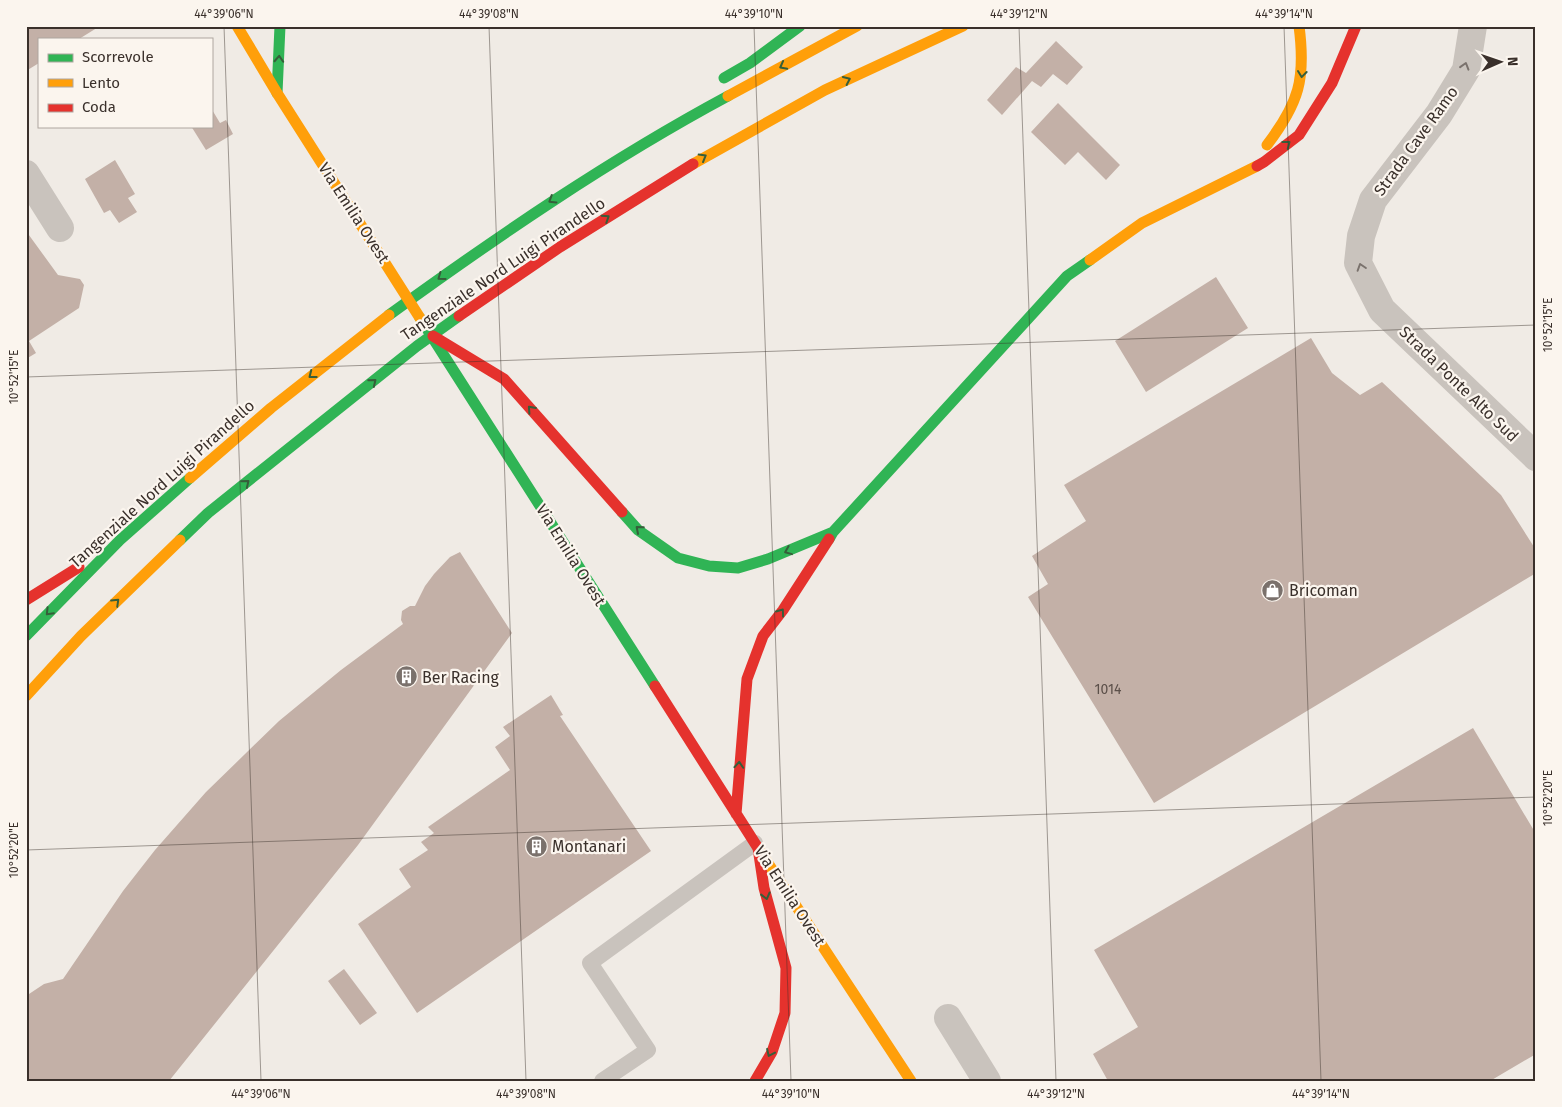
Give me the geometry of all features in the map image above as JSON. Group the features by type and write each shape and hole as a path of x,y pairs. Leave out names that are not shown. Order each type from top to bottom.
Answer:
{"main road":[{"name":"Via Emilia Ovest","path":"237,26 277,93 736,814 911,1081"},
{"path":"277,93 280,26"},
{"path":"716,82 750,63 800,26"},
{"name":"Tangenziale Nord Luigi Pirandello","path":"26,636 120,540 186,481 271,408 386,317 510,228 638,147 694,114 857,26"},
{"name":"Tangenziale Nord Luigi Pirandello","path":"26,696 81,636 208,514 424,341 514,278 662,182 825,90 963,26"},
{"path":"1246,171 1285,122 1296,100 1302,78 1303,52 1299,26"},
{"path":"736,814 747,679 763,636 783,610 833,532 1067,276 1142,223 1264,162 1299,135 1332,83 1356,26"},
{"path":"655,137 680,111"},
{"path":"433,336 504,379 638,530 678,558 709,566 738,568 768,559 833,532"},
{"path":"26,600 120,540"},
{"path":"756,845 764,888 786,968 784,1013 772,1052 756,1081"}],"street":[{"name":"Strada Cave Ramo","path":"1382,310 1358,263 1361,236 1373,200 1439,114 1466,70 1473,26"},
{"path":"26,174 60,228"},
{"name":"Strada Ponte Alto Sud","path":"1382,310 1536,457"},
{"path":"948,1018 987,1081"}],"lane":[{"path":"602,1081 648,1050 590,963 756,845"}],"building":[{"path":"26,26 100,26 81,38 38,38 38,64 26,71"},
{"path":"1056,41 1083,67 1067,85 1053,74 1041,87 1032,81 1002,115 987,100 1016,67 1026,73"},
{"path":"1058,103 1120,165 1106,180 1078,152 1065,165 1031,132"},
{"path":"212,110 220,123 226,120 233,134 206,150 192,128 212,128"},
{"path":"115,160 135,194 128,198 137,212 119,223 110,210 104,213 85,179"},
{"path":"26,231 58,275 80,279 84,285 79,308 29,341 36,353 26,359"},
{"path":"1216,277 1248,328 1146,392 1115,341"},
{"name":"Bricoman","path":"1311,338 1332,373 1360,395 1382,382 1501,495 1536,550 1536,573 1154,803 1028,597 1048,584 1032,556 1086,521 1064,485"},
{"path":"460,552 512,633 358,845 169,1081 26,1081 26,996 44,984 63,979 123,891 155,850 206,792 279,721 341,670 403,624 401,620 402,611 410,606 415,606 425,586 434,574 450,557"},
{"name":"Montanari","path":"551,695 563,715 560,716 651,851 417,1013 358,924 411,887 399,869 428,850 421,842 434,833 428,827 510,770 495,747 510,736 503,727"},
{"path":"1473,728 1536,834 1536,1054 1490,1081 1108,1081 1093,1054 1138,1027 1094,950"},
{"path":"344,969 377,1013 360,1025 328,981"}],"traffic: fast":[{"path":"277,93 280,26"},
{"path":"724,78 750,63 800,26"},
{"path":"389,315 471,256 555,200 640,146 728,96"},
{"path":"829,539 833,532 1067,276 1090,260"},
{"path":"180,540 208,513 417,346 459,316"},
{"path":"420,318 655,686"},
{"path":"26,636 120,540 190,478"},
{"path":"622,512 638,530 678,558 709,566 738,568 768,559 833,532"}],"traffic: slow":[{"path":"237,26 277,93 420,318"},
{"path":"728,96 857,26"},
{"path":"693,164 825,90 963,26"},
{"path":"1267,145 1286,116 1298,90 1301,61 1299,26"},
{"path":"1090,260 1142,223 1257,166"},
{"path":"190,478 271,408 389,315"},
{"path":"26,696 81,636 180,540"},
{"path":"758,848 911,1081"}],"traffic: jam":[{"path":"1257,166 1299,135 1332,83 1356,26"},
{"path":"459,316 560,247 693,164"},
{"path":"433,336 504,379 622,512"},
{"path":"736,814 747,679 763,636 783,610 829,539"},
{"path":"26,600 79,567"},
{"path":"655,686 758,848"},
{"path":"755,1081 772,1052 785,1013 786,968 764,888 758,848"}],"place":[{"name":"Bricoman","path":"1273,590"},
{"name":"Ber Racing","path":"406,677"},
{"name":"Montanari","path":"536,846"}]}
